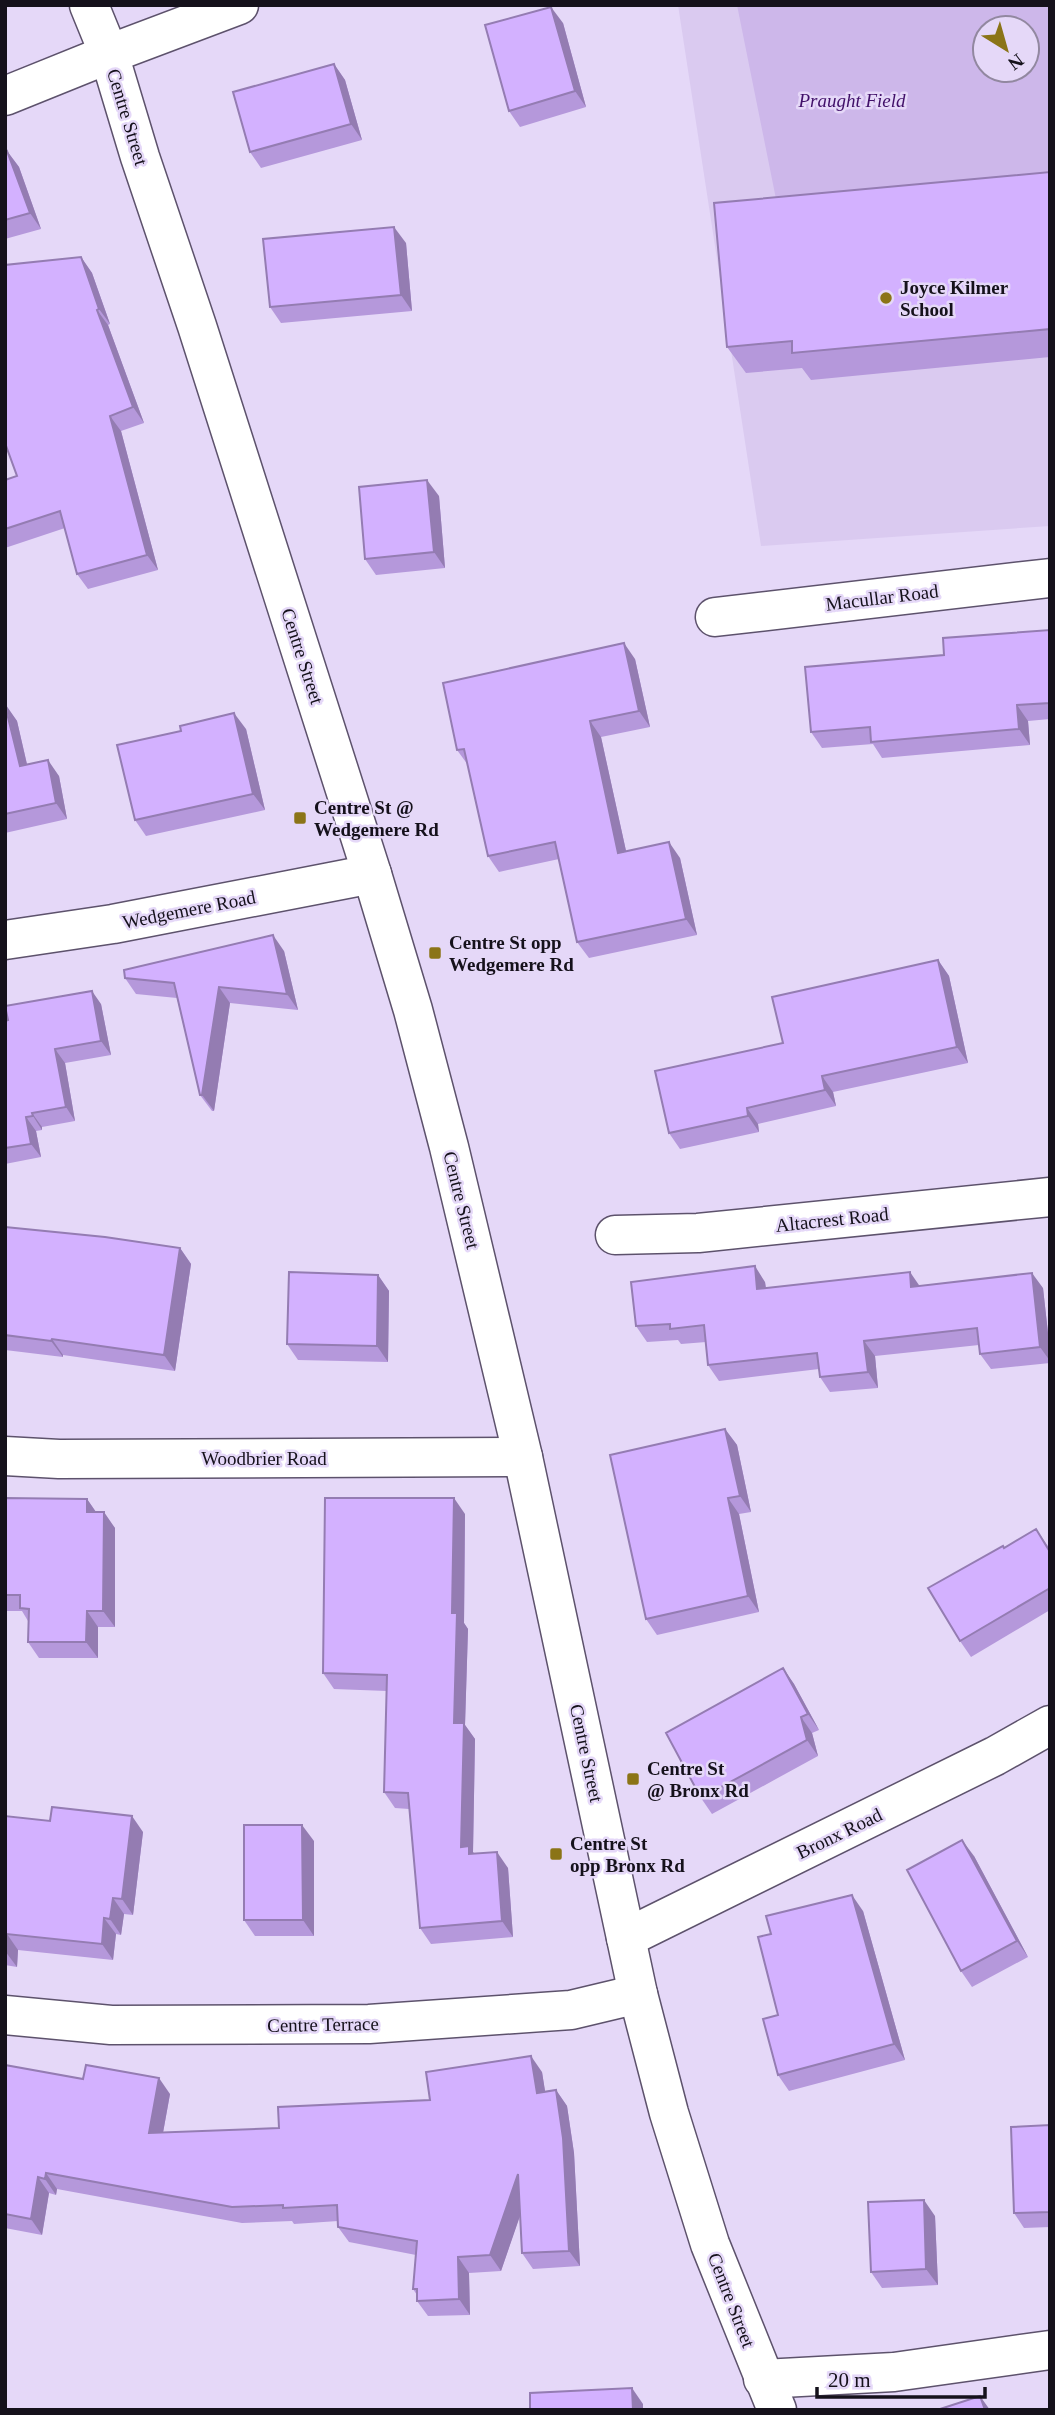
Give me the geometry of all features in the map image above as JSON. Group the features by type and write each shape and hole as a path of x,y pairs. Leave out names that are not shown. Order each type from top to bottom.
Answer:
{"street":[{"name":"Centre Street","path":"89,5 109,54 140,157 201,339 413,1010 449,1147 523,1457 638,1994 669,2113 710,2244 770,2394"},
{"path":"5,96 239,5"},
{"name":"Macullar Road","path":"715,617 1050,578"},
{"name":"Wedgemere Road","path":"5,940 113,924 372,874"},
{"name":"Altacrest Road","path":"615,1235 698,1233 1050,1197"},
{"name":"Woodbrier Road","path":"5,1456 59,1459 523,1457"},
{"name":"Bronx Road","path":"626,1938 995,1756 1050,1725"},
{"name":"Centre Terrace","path":"5,2015 111,2025 369,2024 571,2011 638,1994"},
{"path":"770,2394 894,2372 1050,2350"}],"shaded area":[{"name":"Joyce Kilmer School","path":"678,5 1050,5 1050,526 761,546"}],"green space":[{"name":"Praught Field","path":"737,5 1050,5 1050,180 776,199"}],"building":[{"path":"551,7 575,91 509,111 485,25"},
{"path":"334,64 351,124 250,152 233,92"},
{"path":"7,151 30,213 5,220 5,152"},
{"path":"1050,172 1050,329 792,353 792,341 727,347 714,203"},
{"path":"394,227 401,295 270,307 263,239"},
{"path":"81,257 99,309 97,310 133,407 110,416 147,555 77,574 60,511 5,529 5,480 17,476 5,443 5,265"},
{"path":"427,480 434,552 365,559 359,487"},
{"path":"1050,630 1050,703 1017,705 1019,729 871,742 870,727 811,732 805,667 944,655 943,638"},
{"path":"624,643 639,711 590,721 618,853 669,842 686,919 577,942 555,842 488,856 464,749 457,750 443,683"},
{"path":"5,705 20,766 48,760 56,803 5,814"},
{"path":"234,713 253,794 135,820 117,745 181,731 180,726"},
{"path":"273,935 287,994 219,987 200,1095 174,983 125,978 124,970"},
{"path":"938,960 957,1047 822,1076 825,1090 747,1108 748,1116 669,1133 655,1071 783,1043 772,997"},
{"path":"92,991 101,1041 55,1049 66,1107 32,1113 33,1116 26,1117 31,1144 5,1148 5,1021 8,1020 5,1006"},
{"path":"5,1227 180,1248 164,1355 5,1335"},
{"path":"755,1266 757,1289 910,1272 911,1287 1032,1273 1040,1347 980,1354 977,1328 864,1341 868,1372 820,1377 817,1353 708,1365 704,1325 670,1329 670,1324 636,1326 631,1282"},
{"path":"289,1272 378,1275 377,1346 287,1344"},
{"path":"725,1429 740,1496 728,1498 748,1596 646,1619 610,1455"},
{"path":"5,1498 87,1499 87,1512 104,1512 103,1611 87,1611 86,1642 28,1642 29,1609 20,1608 20,1595 5,1595"},
{"path":"325,1498 454,1498 452,1613 457,1613 454,1723 464,1723 461,1847 469,1846 469,1854 497,1852 502,1921 420,1928 408,1793 384,1792 387,1675 323,1673"},
{"path":"1036,1529 1050,1552 1050,1588 960,1641 928,1588"},
{"path":"783,1668 808,1714 801,1717 807,1740 701,1798 666,1733"},
{"path":"52,1807 132,1816 122,1899 113,1898 110,1919 104,1918 102,1944 7,1934 5,1951 5,1816 50,1821"},
{"path":"244,1825 302,1825 303,1920 244,1920"},
{"path":"962,1840 1017,1941 961,1971 907,1870"},
{"path":"852,1895 894,2044 778,2075 763,2019 778,2015 758,1937 771,1934 766,1916"},
{"path":"531,2056 537,2093 556,2090 563,2138 569,2251 522,2253 518,2174 490,2255 458,2257 459,2299 417,2301 417,2289 413,2289 417,2241 338,2227 337,2205 232,2207 46,2173 45,2179 38,2177 31,2219 5,2214 5,2065 83,2079 86,2065 159,2078 149,2133 279,2128 278,2107 430,2100 426,2072"},
{"path":"1050,2125 1050,2212 1014,2213 1011,2127"},
{"path":"924,2200 926,2269 871,2272 868,2202"},
{"path":"632,2388 633,2410 530,2410 530,2393"},
{"path":"980,2396 985,2410 937,2410"}],"place":[{"name":"Joyce Kilmer School","path":"886,298"},
{"name":"Centre St @ Wedgemere Rd","path":"300,818"},
{"name":"Centre St opp Wedgemere Rd","path":"435,953"},
{"name":"Centre St @ Bronx Rd","path":"633,1779"},
{"name":"Centre St opp Bronx Rd","path":"556,1854"}]}
